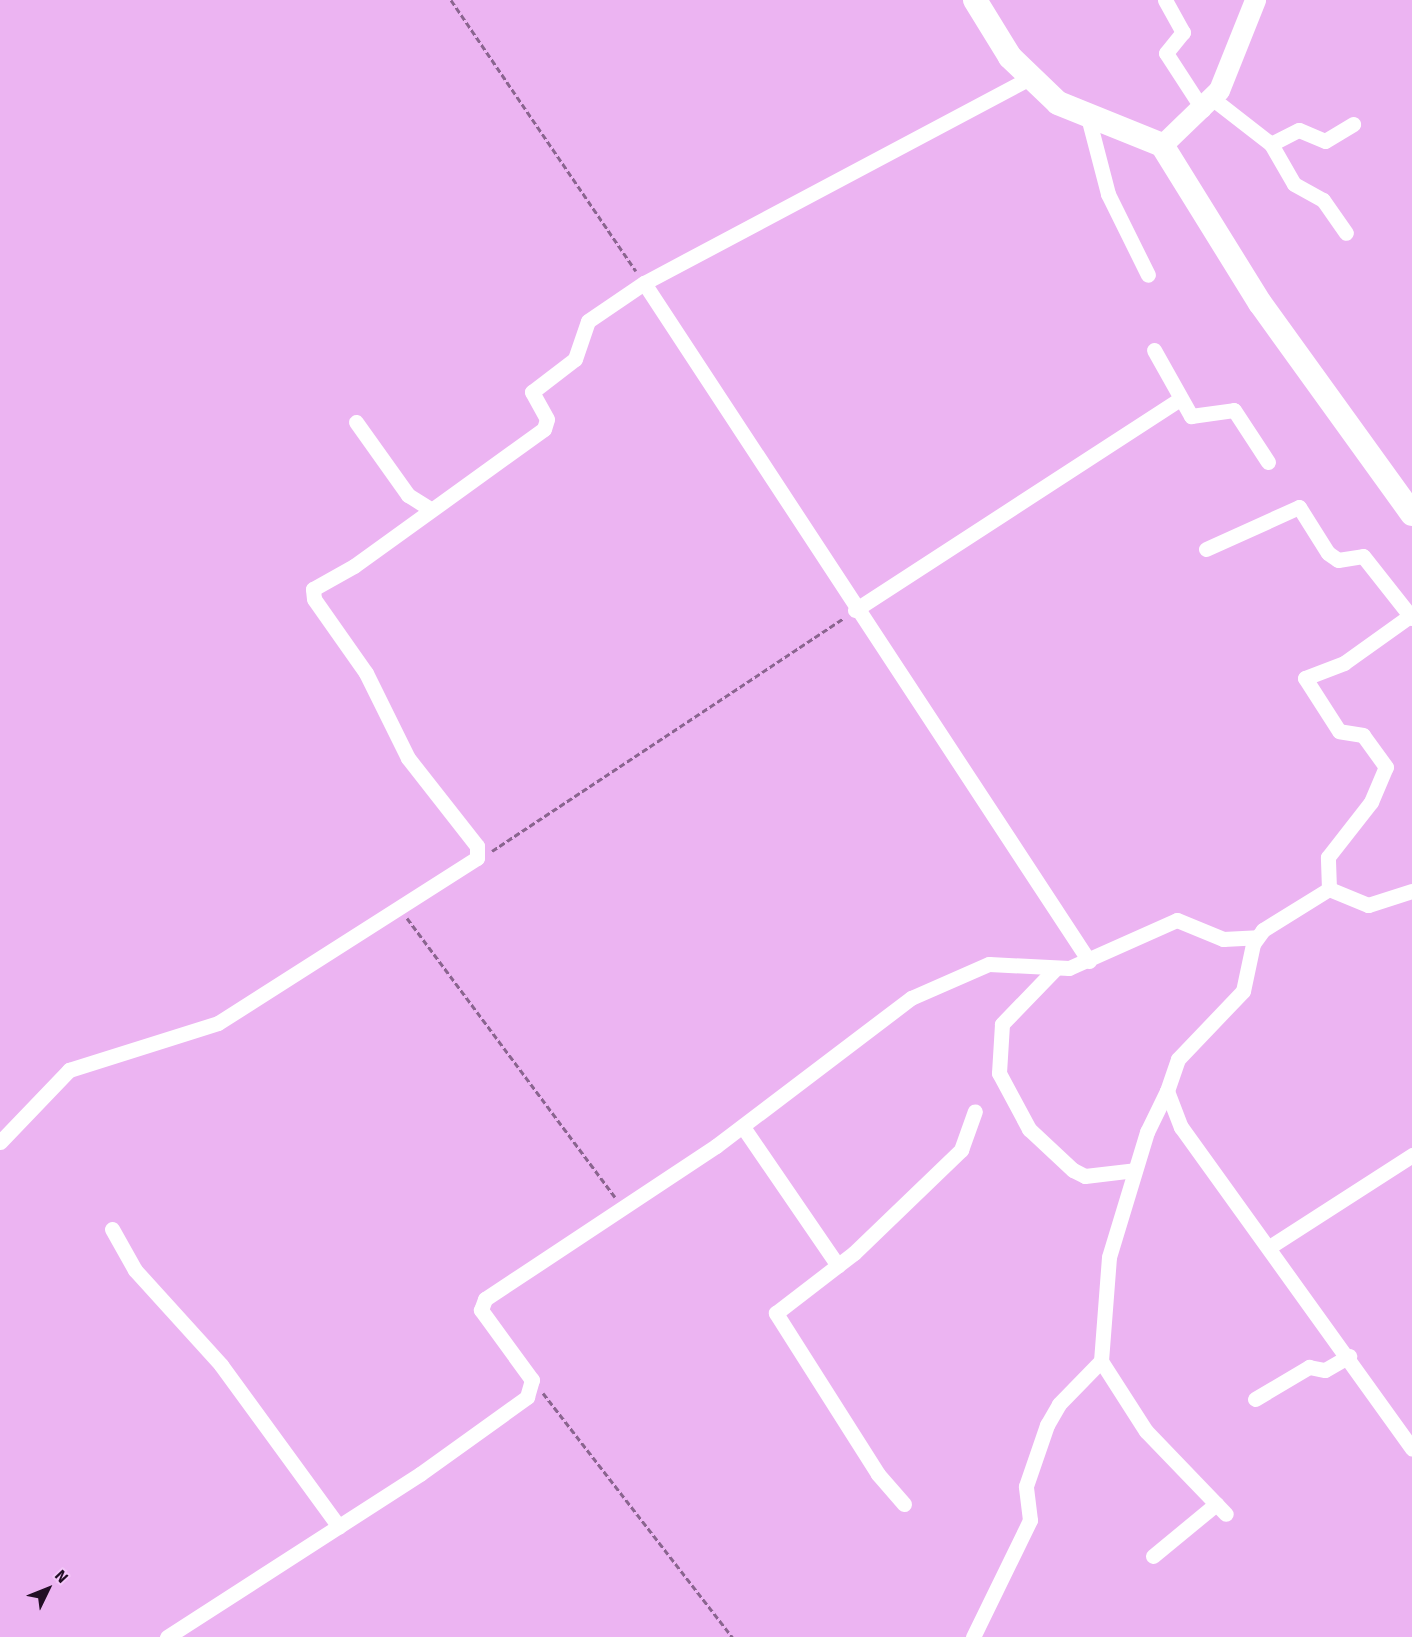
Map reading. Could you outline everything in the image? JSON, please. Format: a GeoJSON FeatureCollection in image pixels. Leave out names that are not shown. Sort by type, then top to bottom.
{"type":"FeatureCollection","features":[{"type":"Feature","properties":{"kind":"main road"},"geometry":{"type":"LineString","coordinates":[[975,0],[1028,80],[1088,117],[1140,132],[1162,145],[1260,303],[1412,514]]}},
{"type":"Feature","properties":{"kind":"street"},"geometry":{"type":"LineString","coordinates":[[1165,0],[1183,32],[1166,53],[1208,105],[1271,144],[1294,184],[1323,200],[1346,233]]}},
{"type":"Feature","properties":{"kind":"street"},"geometry":{"type":"LineString","coordinates":[[1162,145],[1208,105],[1255,0]]}},
{"type":"Feature","properties":{"kind":"street"},"geometry":{"type":"LineString","coordinates":[[0,1142],[69,1070],[202,1031],[401,910],[480,853],[408,758],[360,662],[312,593],[548,425],[532,392],[535,387],[575,359],[583,325],[644,283],[1028,80]]}},
{"type":"Feature","properties":{"kind":"street"},"geometry":{"type":"LineString","coordinates":[[1088,117],[1108,194],[1148,274]]}},
{"type":"Feature","properties":{"kind":"street"},"geometry":{"type":"LineString","coordinates":[[1271,144],[1299,130],[1324,141],[1353,124]]}},
{"type":"Feature","properties":{"kind":"street"},"geometry":{"type":"LineString","coordinates":[[644,283],[855,610],[1089,961]]}},
{"type":"Feature","properties":{"kind":"street"},"geometry":{"type":"LineString","coordinates":[[1154,350],[1180,399],[1194,418],[1224,408],[1234,410],[1268,462]]}},
{"type":"Feature","properties":{"kind":"street"},"geometry":{"type":"LineString","coordinates":[[855,610],[1180,399]]}},
{"type":"Feature","properties":{"kind":"street"},"geometry":{"type":"LineString","coordinates":[[356,422],[408,495],[430,509]]}},
{"type":"Feature","properties":{"kind":"street"},"geometry":{"type":"LineString","coordinates":[[1206,549],[1299,507],[1328,553],[1338,560],[1363,556],[1411,617],[1344,663],[1305,678],[1339,731],[1363,735],[1386,767],[1376,780],[1371,802],[1328,857],[1329,889]]}},
{"type":"Feature","properties":{"kind":"street"},"geometry":{"type":"LineString","coordinates":[[1329,889],[1368,905],[1412,891]]}},
{"type":"Feature","properties":{"kind":"street"},"geometry":{"type":"LineString","coordinates":[[167,1637],[339,1527],[527,1397],[535,1387],[481,1305],[742,1127],[848,1042],[933,984],[989,964],[1056,968],[1089,961],[1177,920],[1222,939],[1257,937],[1329,889]]}},
{"type":"Feature","properties":{"kind":"street"},"geometry":{"type":"LineString","coordinates":[[1153,1556],[1221,1509],[1146,1431],[1101,1361],[1107,1268],[1135,1170],[1178,1059],[1243,991],[1257,937]]}},
{"type":"Feature","properties":{"kind":"street"},"geometry":{"type":"LineString","coordinates":[[1056,968],[1002,1023],[999,1072],[1035,1137],[1073,1170],[1085,1176],[1135,1170]]}},
{"type":"Feature","properties":{"kind":"street"},"geometry":{"type":"LineString","coordinates":[[1167,1090],[1182,1127],[1271,1246],[1412,1449]]}},
{"type":"Feature","properties":{"kind":"street"},"geometry":{"type":"LineString","coordinates":[[904,1504],[878,1474],[776,1318],[780,1308],[838,1266],[961,1150],[975,1112]]}},
{"type":"Feature","properties":{"kind":"street"},"geometry":{"type":"LineString","coordinates":[[742,1127],[838,1266]]}},
{"type":"Feature","properties":{"kind":"street"},"geometry":{"type":"LineString","coordinates":[[1271,1246],[1412,1155]]}},
{"type":"Feature","properties":{"kind":"street"},"geometry":{"type":"LineString","coordinates":[[112,1229],[135,1270],[221,1365],[339,1527]]}},
{"type":"Feature","properties":{"kind":"street"},"geometry":{"type":"LineString","coordinates":[[1255,1399],[1309,1367],[1325,1370],[1349,1356]]}},
{"type":"Feature","properties":{"kind":"street"},"geometry":{"type":"LineString","coordinates":[[973,1637],[1030,1520],[1026,1486],[1047,1425],[1059,1404],[1101,1361]]}},
{"type":"Feature","properties":{"kind":"path"},"geometry":{"type":"LineString","coordinates":[[451,0],[644,283]]}},
{"type":"Feature","properties":{"kind":"path"},"geometry":{"type":"LineString","coordinates":[[480,853],[494,850],[855,610]]}},
{"type":"Feature","properties":{"kind":"path"},"geometry":{"type":"LineString","coordinates":[[401,910],[623,1206]]}},
{"type":"Feature","properties":{"kind":"path"},"geometry":{"type":"LineString","coordinates":[[535,1387],[562,1413],[732,1637]]}}]}
